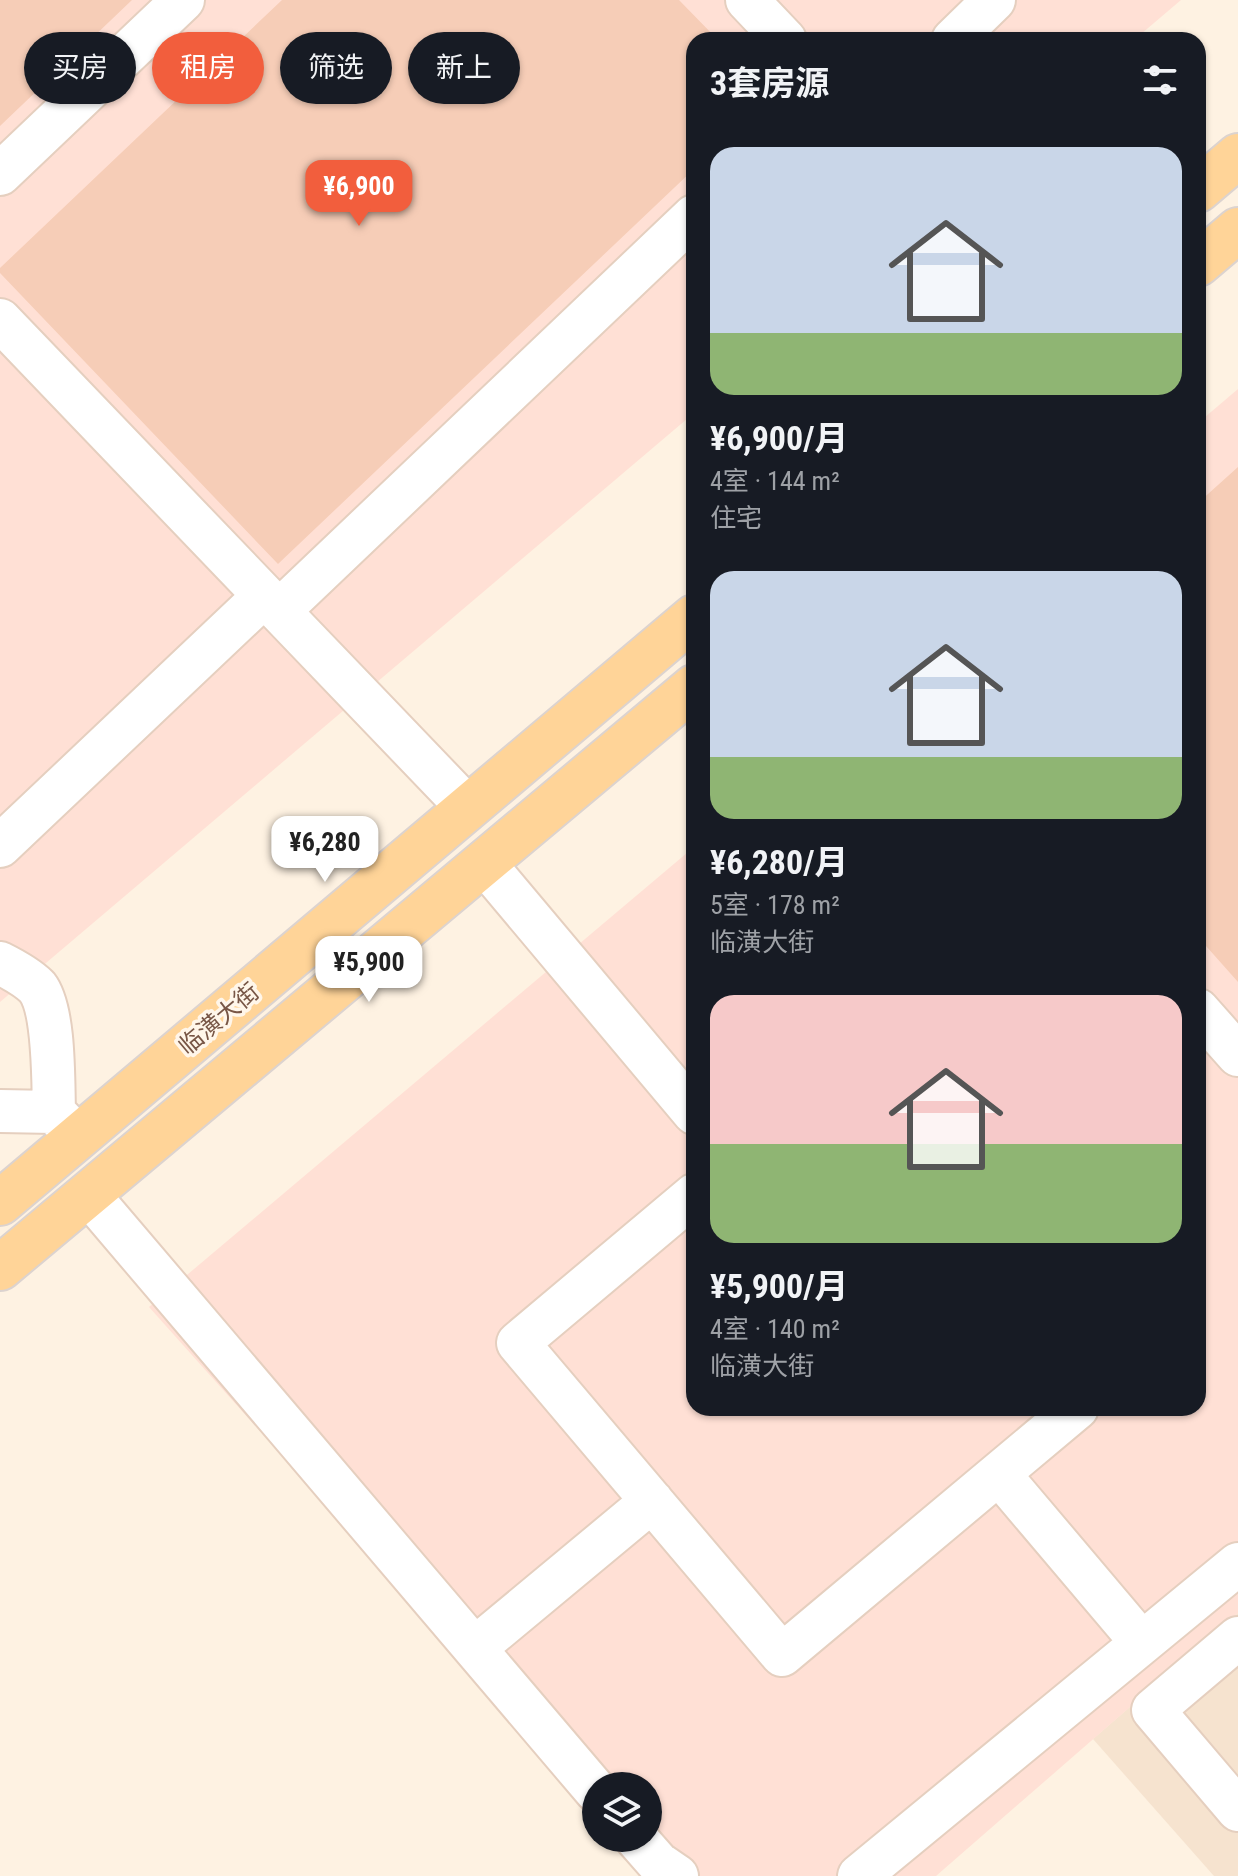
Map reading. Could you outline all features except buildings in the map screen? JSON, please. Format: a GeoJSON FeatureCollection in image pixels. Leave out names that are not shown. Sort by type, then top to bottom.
{"type":"FeatureCollection","features":[{"type":"Feature","properties":{"kind":"main road"},"geometry":{"type":"LineString","coordinates":[[1206,183],[1238,156]]}},
{"type":"Feature","properties":{"kind":"main road"},"geometry":{"type":"LineString","coordinates":[[1206,257],[1238,230]]}},
{"type":"Feature","properties":{"kind":"main road","name":"临潢大街"},"geometry":{"type":"LineString","coordinates":[[0,1203],[66,1124],[468,808],[686,624]]}},
{"type":"Feature","properties":{"kind":"main road","name":"临潢大街"},"geometry":{"type":"LineString","coordinates":[[0,1268],[686,694]]}},
{"type":"Feature","properties":{"kind":"lane"},"geometry":{"type":"LineString","coordinates":[[0,174],[183,0]]}},
{"type":"Feature","properties":{"kind":"lane"},"geometry":{"type":"LineString","coordinates":[[747,0],[777,32]]}},
{"type":"Feature","properties":{"kind":"lane"},"geometry":{"type":"LineString","coordinates":[[961,32],[994,0]]}},
{"type":"Feature","properties":{"kind":"lane"},"geometry":{"type":"LineString","coordinates":[[0,846],[272,603],[686,223]]}},
{"type":"Feature","properties":{"kind":"lane"},"geometry":{"type":"LineString","coordinates":[[0,320],[468,808]]}},
{"type":"Feature","properties":{"kind":"lane"},"geometry":{"type":"LineString","coordinates":[[484,863],[686,1103]]}},
{"type":"Feature","properties":{"kind":"lane"},"geometry":{"type":"LineString","coordinates":[[0,963],[38,988],[44,1004],[66,1124],[0,1111]]}},
{"type":"Feature","properties":{"kind":"lane"},"geometry":{"type":"LineString","coordinates":[[88,1194],[582,1774]]}},
{"type":"Feature","properties":{"kind":"lane"},"geometry":{"type":"LineString","coordinates":[[686,1202],[518,1343],[782,1655],[1068,1416]]}},
{"type":"Feature","properties":{"kind":"lane"},"geometry":{"type":"LineString","coordinates":[[999,1474],[1142,1643]]}},
{"type":"Feature","properties":{"kind":"lane"},"geometry":{"type":"LineString","coordinates":[[475,1648],[652,1501]]}},
{"type":"Feature","properties":{"kind":"lane"},"geometry":{"type":"LineString","coordinates":[[859,1876],[1238,1564]]}},
{"type":"Feature","properties":{"kind":"lane"},"geometry":{"type":"LineString","coordinates":[[1238,1638],[1153,1710],[1238,1810]]}},
{"type":"Feature","properties":{"kind":"lane"},"geometry":{"type":"LineString","coordinates":[[648,1852],[677,1876]]}},
{"type":"Feature","properties":{"kind":"shaded area"},"geometry":{"type":"Polygon","coordinates":[[[0,0],[1181,0],[1143,32],[686,32],[686,420],[0,1002],[0,0]]]}},
{"type":"Feature","properties":{"kind":"shaded area"},"geometry":{"type":"Polygon","coordinates":[[[1238,389],[1238,1613],[936,1876],[657,1876],[651,1852],[662,1852],[662,1772],[582,1772],[582,1791],[149,1307],[686,854],[686,1416],[1206,1416],[1206,416],[1238,389]]]}},
{"type":"Feature","properties":{"kind":"shaded area"},"geometry":{"type":"Polygon","coordinates":[[[1238,1613],[1238,1876],[1214,1876],[1093,1739],[1238,1613]]]}}]}
